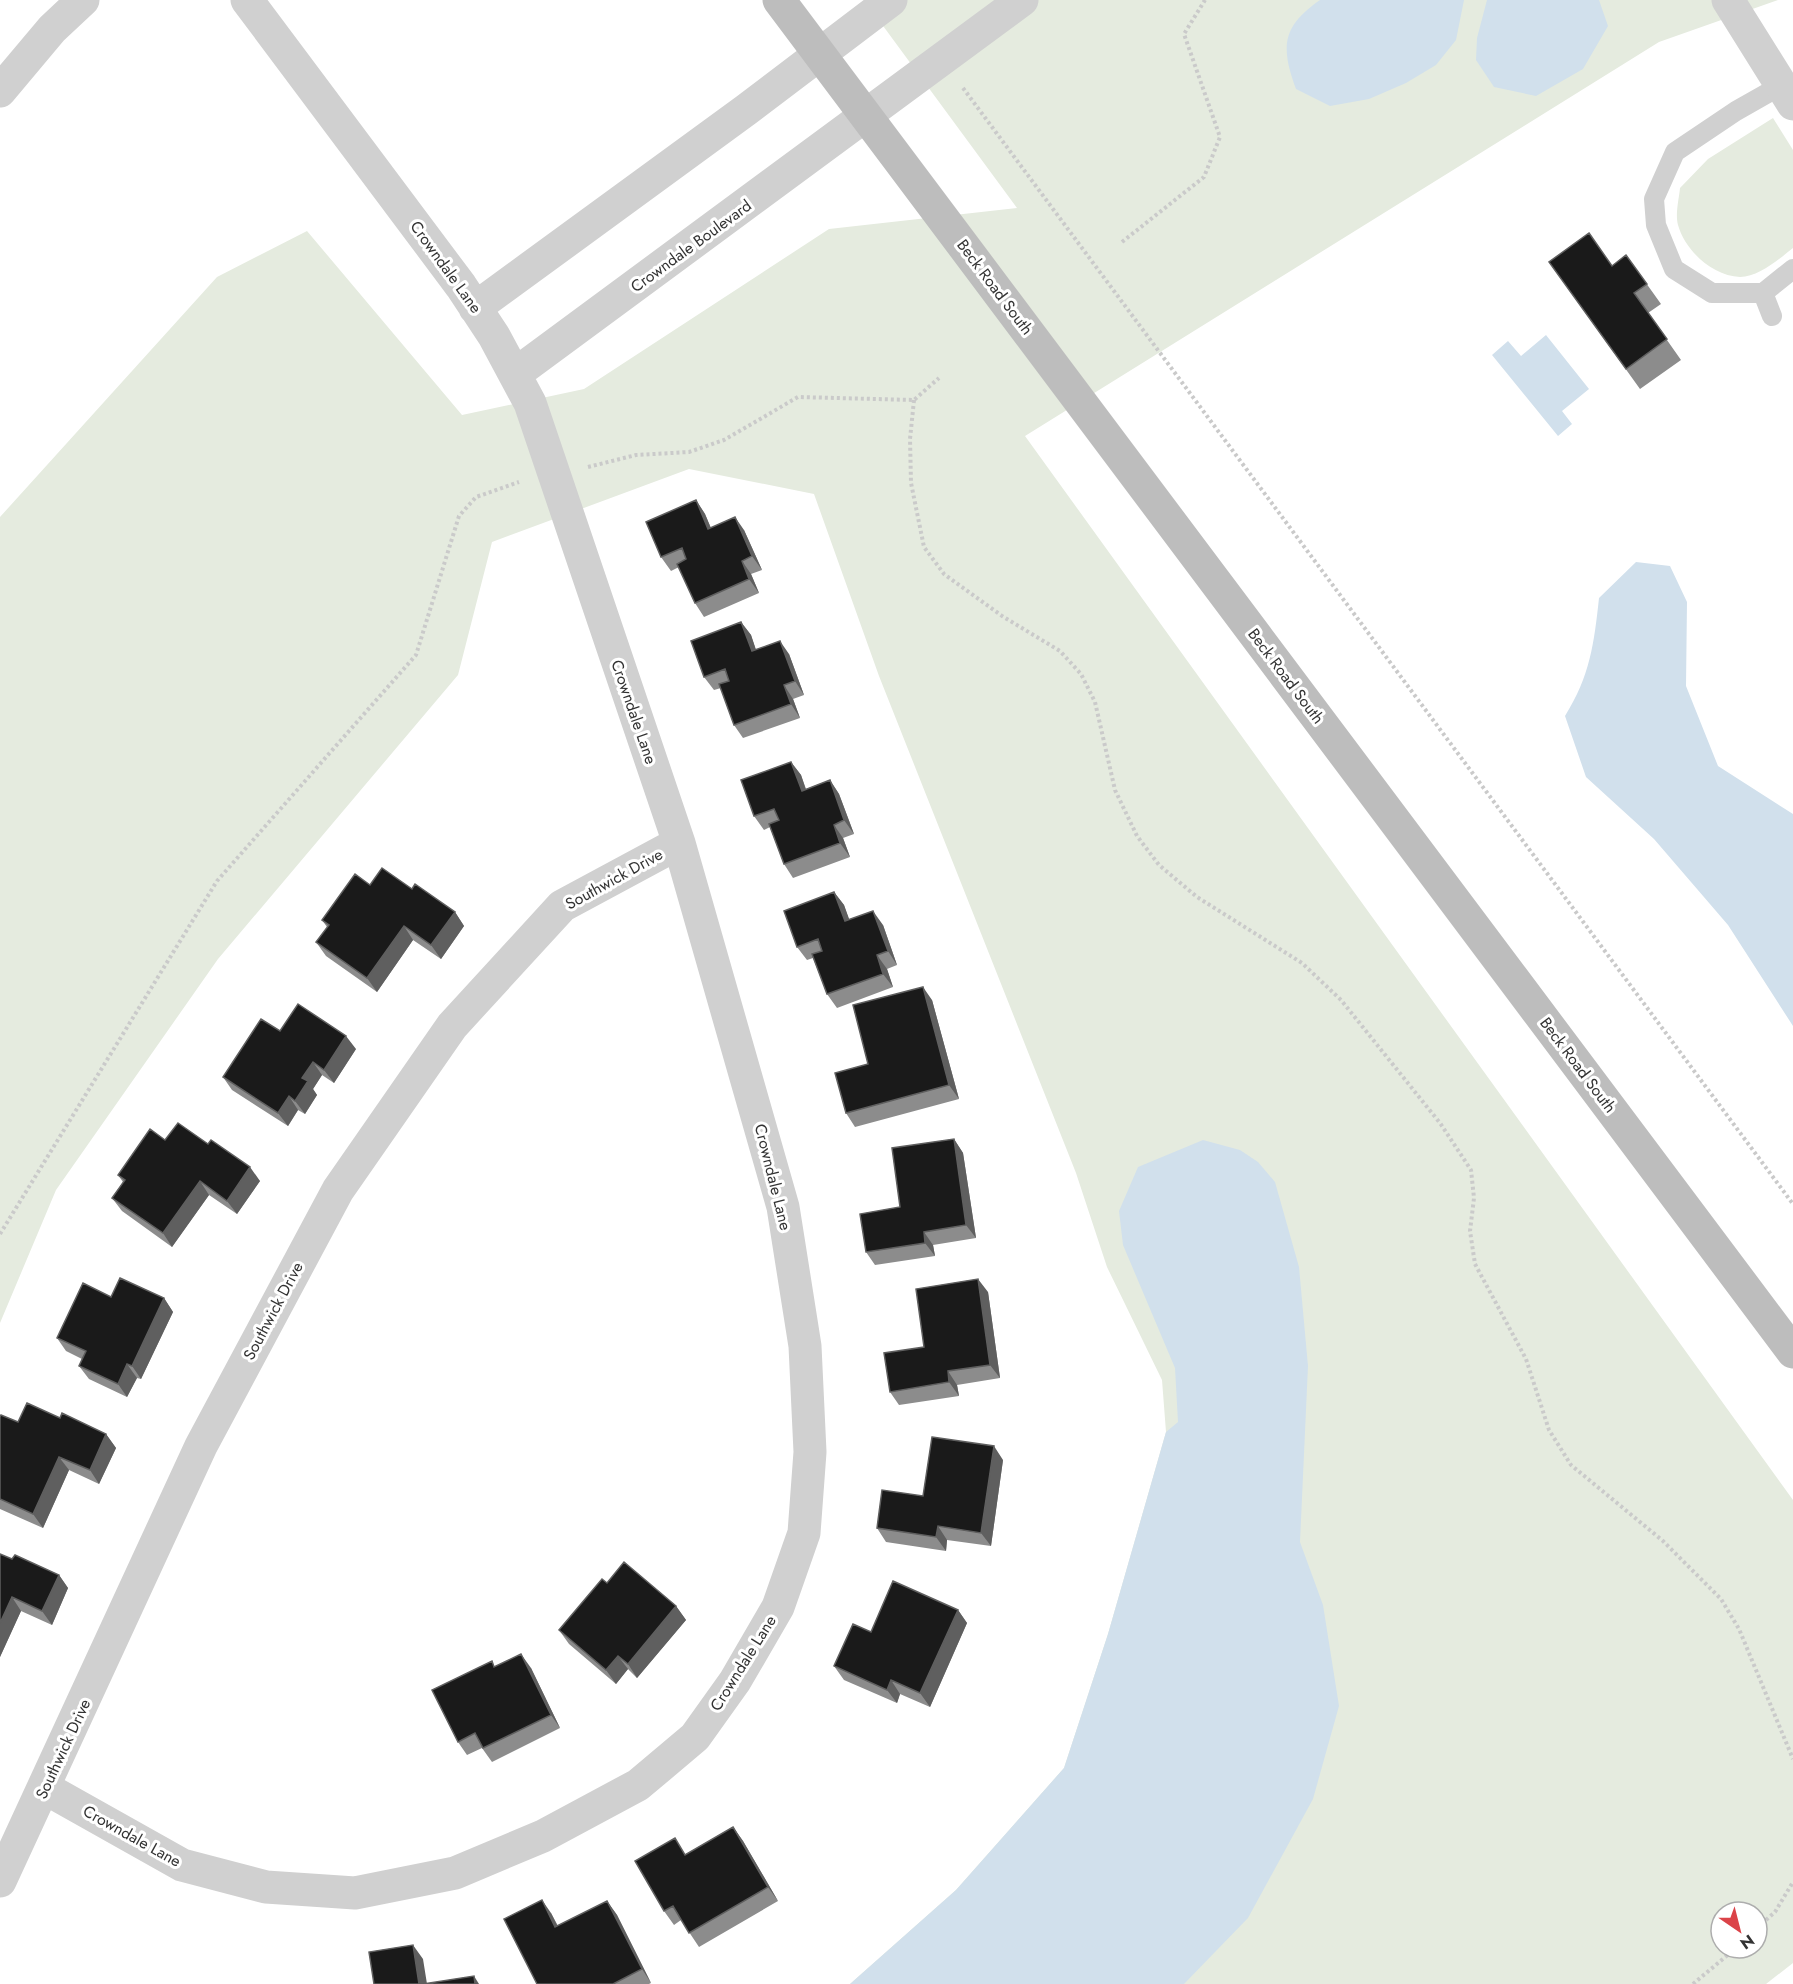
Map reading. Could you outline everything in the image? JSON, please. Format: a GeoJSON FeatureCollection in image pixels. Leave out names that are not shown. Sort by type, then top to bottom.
{"type":"FeatureCollection","features":[{"type":"Feature","properties":{"kind":"main road","name":"Beck Road South"},"geometry":{"type":"LineString","coordinates":[[779,0],[1793,1352]]}},
{"type":"Feature","properties":{"kind":"street"},"geometry":{"type":"LineString","coordinates":[[0,91],[52,29],[83,0]]}},
{"type":"Feature","properties":{"kind":"street","name":"Crowndale Lane"},"geometry":{"type":"LineString","coordinates":[[45,1788],[182,1865],[266,1887],[355,1893],[455,1873],[543,1836],[638,1785],[695,1737],[735,1681],[778,1607],[804,1533],[810,1452],[805,1346],[783,1207],[679,843],[530,403],[476,308],[247,0]]}},
{"type":"Feature","properties":{"kind":"street"},"geometry":{"type":"LineString","coordinates":[[476,308],[746,110],[891,0]]}},
{"type":"Feature","properties":{"kind":"street","name":"Crowndale Boulevard"},"geometry":{"type":"LineString","coordinates":[[515,374],[1022,0]]}},
{"type":"Feature","properties":{"kind":"street"},"geometry":{"type":"LineString","coordinates":[[1728,0],[1787,94]]}},
{"type":"Feature","properties":{"kind":"street","name":"Southwick Drive"},"geometry":{"type":"LineString","coordinates":[[0,1881],[45,1788],[201,1446],[338,1190],[452,1026],[562,906],[679,843]]}},
{"type":"Feature","properties":{"kind":"lane"},"geometry":{"type":"LineString","coordinates":[[1787,94],[1736,111],[1675,153],[1654,199],[1656,225],[1674,269],[1712,293],[1763,293],[1793,269]]}},
{"type":"Feature","properties":{"kind":"lane"},"geometry":{"type":"LineString","coordinates":[[1763,293],[1772,316]]}},
{"type":"Feature","properties":{"kind":"path"},"geometry":{"type":"LineString","coordinates":[[1122,243],[1204,177],[1220,137],[1184,34],[1205,0]]}},
{"type":"Feature","properties":{"kind":"path"},"geometry":{"type":"LineString","coordinates":[[943,60],[1793,1204]]}},
{"type":"Feature","properties":{"kind":"path"},"geometry":{"type":"LineString","coordinates":[[939,378],[914,400],[910,439],[911,483],[924,547],[944,574],[1002,616],[1060,651],[1081,674],[1095,702],[1115,790],[1137,836],[1159,865],[1197,897],[1302,963],[1341,1000],[1440,1123],[1471,1170],[1474,1198],[1470,1231],[1474,1264],[1526,1359],[1549,1430],[1571,1465],[1663,1541],[1721,1599],[1740,1629],[1793,1759]]}},
{"type":"Feature","properties":{"kind":"path"},"geometry":{"type":"LineString","coordinates":[[0,1234],[217,881],[416,655],[459,516],[476,497],[513,483],[555,476],[636,455],[689,452],[724,440],[798,397],[914,400]]}},
{"type":"Feature","properties":{"kind":"path"},"geometry":{"type":"LineString","coordinates":[[1769,1918],[1775,1912],[1793,1882]]}},
{"type":"Feature","properties":{"kind":"path"},"geometry":{"type":"LineString","coordinates":[[1693,1984],[1722,1960]]}},
{"type":"Feature","properties":{"kind":"shaded area"},"geometry":{"type":"Polygon","coordinates":[[[864,0],[1778,0],[1659,42],[1025,436],[1793,1500],[1793,1963],[1766,1984],[850,1984],[956,1890],[1064,1768],[1108,1634],[1166,1432],[1162,1380],[1107,1267],[1076,1173],[879,676],[814,494],[689,469],[492,542],[458,675],[218,959],[56,1190],[0,1323],[0,517],[217,277],[307,231],[462,415],[584,389],[829,229],[1017,208],[864,0]]]}},
{"type":"Feature","properties":{"kind":"shaded area"},"geometry":{"type":"Polygon","coordinates":[[[1773,118],[1793,150],[1793,248],[1768,267],[1754,274],[1740,277],[1730,276],[1710,267],[1687,244],[1677,221],[1680,188],[1708,159],[1773,118]]]}},
{"type":"Feature","properties":{"kind":"water"},"geometry":{"type":"Polygon","coordinates":[[[1320,0],[1464,0],[1456,40],[1436,65],[1406,83],[1369,99],[1330,106],[1296,89],[1288,62],[1288,39],[1291,29],[1307,10],[1320,0]]]}},
{"type":"Feature","properties":{"kind":"water"},"geometry":{"type":"Polygon","coordinates":[[[1487,0],[1599,0],[1608,26],[1583,69],[1536,96],[1494,87],[1476,60],[1477,38],[1487,0]]]}},
{"type":"Feature","properties":{"kind":"water"},"geometry":{"type":"Polygon","coordinates":[[[1546,335],[1589,389],[1562,411],[1572,424],[1558,436],[1492,355],[1508,341],[1521,356],[1546,335]]]}},
{"type":"Feature","properties":{"kind":"water"},"geometry":{"type":"Polygon","coordinates":[[[1636,562],[1670,566],[1687,602],[1686,686],[1718,766],[1793,814],[1793,1026],[1728,925],[1654,839],[1586,777],[1565,716],[1585,673],[1595,630],[1599,598],[1636,562]]]}},
{"type":"Feature","properties":{"kind":"water"},"geometry":{"type":"Polygon","coordinates":[[[1203,1140],[1240,1150],[1258,1162],[1275,1182],[1299,1267],[1308,1366],[1300,1542],[1323,1605],[1339,1706],[1313,1799],[1248,1918],[1184,1984],[850,1984],[956,1890],[1064,1768],[1108,1634],[1166,1432],[1178,1422],[1175,1368],[1123,1245],[1119,1211],[1138,1167],[1203,1140]]]}},
{"type":"Feature","properties":{"kind":"building"},"geometry":{"type":"Polygon","coordinates":[[[1589,233],[1612,266],[1626,255],[1647,284],[1634,293],[1667,339],[1626,369],[1549,262],[1589,233]]]}},
{"type":"Feature","properties":{"kind":"building"},"geometry":{"type":"Polygon","coordinates":[[[696,500],[708,529],[735,517],[752,556],[742,561],[749,579],[695,603],[677,564],[686,559],[682,548],[661,557],[646,522],[696,500]]]}},
{"type":"Feature","properties":{"kind":"building"},"geometry":{"type":"Polygon","coordinates":[[[741,622],[752,651],[780,641],[795,681],[784,685],[791,704],[734,725],[719,684],[729,681],[725,669],[704,677],[691,641],[741,622]]]}},
{"type":"Feature","properties":{"kind":"building"},"geometry":{"type":"Polygon","coordinates":[[[791,762],[802,791],[830,780],[844,820],[834,825],[840,843],[784,864],[769,824],[779,820],[774,809],[754,816],[741,780],[791,762]]]}},
{"type":"Feature","properties":{"kind":"building"},"geometry":{"type":"Polygon","coordinates":[[[382,868],[412,889],[415,884],[455,912],[431,945],[404,926],[367,978],[316,942],[329,925],[322,920],[355,874],[370,885],[382,868]]]}},
{"type":"Feature","properties":{"kind":"building"},"geometry":{"type":"Polygon","coordinates":[[[834,892],[845,921],[873,911],[888,951],[877,955],[883,974],[827,994],[812,954],[822,951],[818,939],[797,947],[784,911],[834,892]]]}},
{"type":"Feature","properties":{"kind":"building"},"geometry":{"type":"Polygon","coordinates":[[[923,987],[949,1085],[846,1113],[835,1073],[868,1064],[853,1005],[923,987]]]}},
{"type":"Feature","properties":{"kind":"building"},"geometry":{"type":"Polygon","coordinates":[[[298,1004],[346,1036],[324,1070],[313,1062],[302,1078],[308,1081],[295,1101],[289,1096],[278,1113],[223,1077],[261,1019],[280,1031],[298,1004]]]}},
{"type":"Feature","properties":{"kind":"building"},"geometry":{"type":"Polygon","coordinates":[[[178,1123],[208,1144],[211,1140],[250,1167],[227,1201],[200,1181],[163,1233],[112,1198],[125,1180],[118,1175],[150,1129],[165,1140],[178,1123]]]}},
{"type":"Feature","properties":{"kind":"building"},"geometry":{"type":"Polygon","coordinates":[[[954,1139],[966,1225],[924,1232],[925,1243],[866,1252],[860,1214],[900,1207],[892,1148],[954,1139]]]}},
{"type":"Feature","properties":{"kind":"building"},"geometry":{"type":"Polygon","coordinates":[[[120,1278],[164,1298],[132,1366],[127,1364],[118,1384],[79,1366],[86,1351],[57,1338],[83,1283],[111,1297],[120,1278]]]}},
{"type":"Feature","properties":{"kind":"building"},"geometry":{"type":"Polygon","coordinates":[[[978,1279],[990,1365],[948,1371],[949,1382],[890,1392],[884,1353],[924,1347],[916,1289],[978,1279]]]}},
{"type":"Feature","properties":{"kind":"building"},"geometry":{"type":"Polygon","coordinates":[[[27,1403],[60,1418],[62,1413],[106,1434],[90,1470],[59,1457],[33,1514],[0,1499],[0,1417],[1,1415],[18,1422],[27,1403]]]}},
{"type":"Feature","properties":{"kind":"building"},"geometry":{"type":"Polygon","coordinates":[[[932,1437],[994,1446],[981,1533],[938,1526],[936,1537],[877,1528],[882,1490],[923,1496],[932,1437]]]}},
{"type":"Feature","properties":{"kind":"building"},"geometry":{"type":"Polygon","coordinates":[[[0,1554],[12,1559],[15,1555],[59,1575],[42,1611],[12,1597],[0,1623],[0,1554]]]}},
{"type":"Feature","properties":{"kind":"building"},"geometry":{"type":"Polygon","coordinates":[[[624,1562],[676,1606],[628,1664],[618,1656],[606,1670],[559,1630],[602,1579],[607,1583],[624,1562]]]}},
{"type":"Feature","properties":{"kind":"building"},"geometry":{"type":"Polygon","coordinates":[[[893,1581],[958,1610],[920,1693],[891,1680],[887,1690],[834,1666],[853,1624],[871,1632],[893,1581]]]}},
{"type":"Feature","properties":{"kind":"building"},"geometry":{"type":"Polygon","coordinates":[[[521,1654],[551,1715],[483,1748],[475,1733],[458,1742],[432,1690],[492,1661],[494,1667],[521,1654]]]}},
{"type":"Feature","properties":{"kind":"building"},"geometry":{"type":"Polygon","coordinates":[[[733,1827],[768,1887],[689,1933],[673,1906],[664,1911],[635,1861],[675,1838],[685,1855],[733,1827]]]}},
{"type":"Feature","properties":{"kind":"building"},"geometry":{"type":"Polygon","coordinates":[[[542,1900],[555,1927],[607,1901],[642,1969],[613,1984],[537,1984],[504,1919],[542,1900]]]}},
{"type":"Feature","properties":{"kind":"building"},"geometry":{"type":"Polygon","coordinates":[[[413,1945],[419,1984],[374,1984],[369,1952],[413,1945]]]}},
{"type":"Feature","properties":{"kind":"building"},"geometry":{"type":"Polygon","coordinates":[[[474,1976],[475,1984],[423,1984],[474,1976]]]}}]}
